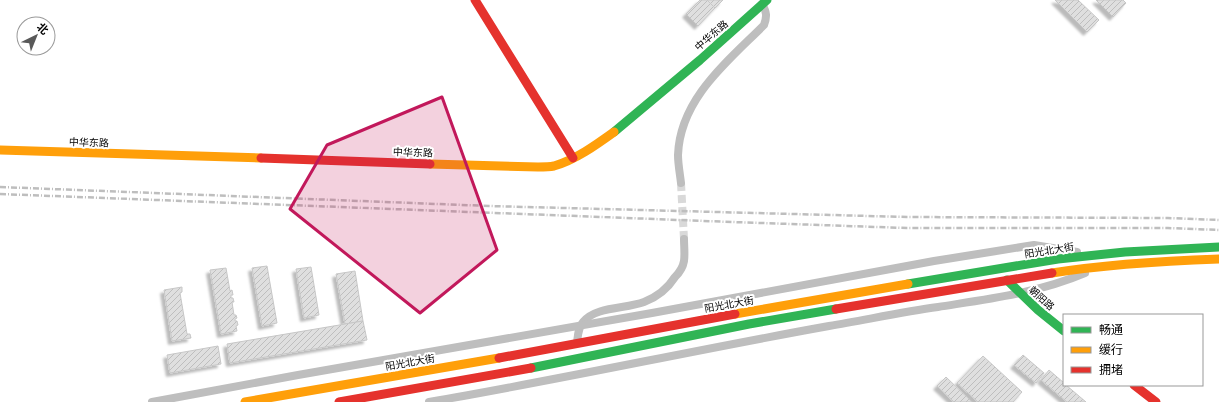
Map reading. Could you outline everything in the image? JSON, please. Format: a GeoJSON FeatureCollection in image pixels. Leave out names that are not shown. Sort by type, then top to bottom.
{"type":"FeatureCollection","features":[{"type":"Feature","properties":{"kind":"main road"},"geometry":{"type":"LineString","coordinates":[[474,0],[515,63],[573,158]]}},
{"type":"Feature","properties":{"kind":"main road","name":"中华东路"},"geometry":{"type":"LineString","coordinates":[[0,150],[538,167],[553,166],[573,158],[613,133],[694,65],[765,2]]}},
{"type":"Feature","properties":{"kind":"main road","name":"阳光北大街"},"geometry":{"type":"LineString","coordinates":[[245,402],[821,299],[1043,262],[1094,255],[1219,247]]}},
{"type":"Feature","properties":{"kind":"main road"},"geometry":{"type":"LineString","coordinates":[[339,402],[513,372],[756,323],[1060,271],[1099,266],[1219,259]]}},
{"type":"Feature","properties":{"kind":"main road","name":"朝阳路"},"geometry":{"type":"LineString","coordinates":[[1007,280],[1038,310],[1063,329]]}},
{"type":"Feature","properties":{"kind":"main road"},"geometry":{"type":"LineString","coordinates":[[1135,386],[1156,402]]}},
{"type":"Feature","properties":{"kind":"street"},"geometry":{"type":"LineString","coordinates":[[681,183],[678,156],[683,128],[691,108],[702,89],[712,77],[764,25],[767,16],[765,2]]}},
{"type":"Feature","properties":{"kind":"street"},"geometry":{"type":"LineString","coordinates":[[577,343],[579,330],[584,322],[598,312],[644,302],[664,291],[679,272],[684,261],[684,239]]}},
{"type":"Feature","properties":{"kind":"street"},"geometry":{"type":"LineString","coordinates":[[152,402],[934,261],[1034,246],[1094,255]]}},
{"type":"Feature","properties":{"kind":"street"},"geometry":{"type":"LineString","coordinates":[[429,402],[554,380],[787,333],[1021,293],[1065,282],[1099,266]]}},
{"type":"Feature","properties":{"kind":"highlighted area"},"geometry":{"type":"Polygon","coordinates":[[[442,97],[497,250],[420,313],[290,209],[327,145],[442,97]]]}},
{"type":"Feature","properties":{"kind":"building"},"geometry":{"type":"Polygon","coordinates":[[[700,0],[707,0],[715,8],[698,26],[686,14],[700,0]]]}},
{"type":"Feature","properties":{"kind":"building"},"geometry":{"type":"Polygon","coordinates":[[[707,0],[723,0],[715,8],[707,0]]]}},
{"type":"Feature","properties":{"kind":"building"},"geometry":{"type":"Polygon","coordinates":[[[1055,0],[1078,0],[1099,20],[1087,32],[1055,0]]]}},
{"type":"Feature","properties":{"kind":"building"},"geometry":{"type":"Polygon","coordinates":[[[1096,0],[1123,0],[1126,3],[1113,17],[1096,0]]]}},
{"type":"Feature","properties":{"kind":"building"},"geometry":{"type":"Polygon","coordinates":[[[267,266],[277,323],[262,326],[252,268],[267,266]]]}},
{"type":"Feature","properties":{"kind":"building"},"geometry":{"type":"Polygon","coordinates":[[[311,267],[319,315],[304,318],[296,269],[311,267]]]}},
{"type":"Feature","properties":{"kind":"building"},"geometry":{"type":"Polygon","coordinates":[[[226,268],[230,291],[232,290],[233,295],[231,295],[231,298],[233,298],[234,302],[232,302],[234,315],[236,315],[237,318],[235,321],[237,321],[238,325],[236,326],[237,331],[221,334],[210,270],[226,268]]]}},
{"type":"Feature","properties":{"kind":"building"},"geometry":{"type":"Polygon","coordinates":[[[355,271],[363,321],[345,324],[336,274],[355,271]]]}},
{"type":"Feature","properties":{"kind":"building"},"geometry":{"type":"Polygon","coordinates":[[[182,287],[182,292],[180,293],[187,334],[190,334],[191,338],[172,341],[164,290],[182,287]]]}},
{"type":"Feature","properties":{"kind":"building"},"geometry":{"type":"Polygon","coordinates":[[[363,321],[367,340],[230,363],[227,344],[363,321]]]}},
{"type":"Feature","properties":{"kind":"building"},"geometry":{"type":"Polygon","coordinates":[[[218,346],[221,364],[170,373],[167,355],[218,346]]]}},
{"type":"Feature","properties":{"kind":"building"},"geometry":{"type":"Polygon","coordinates":[[[1023,355],[1044,373],[1036,383],[1014,365],[1023,355]]]}},
{"type":"Feature","properties":{"kind":"building"},"geometry":{"type":"Polygon","coordinates":[[[983,356],[1022,392],[1013,402],[978,402],[957,383],[983,356]]]}},
{"type":"Feature","properties":{"kind":"building"},"geometry":{"type":"Polygon","coordinates":[[[1049,370],[1063,382],[1063,386],[1067,386],[1086,402],[1067,402],[1041,380],[1049,370]]]}},
{"type":"Feature","properties":{"kind":"building"},"geometry":{"type":"Polygon","coordinates":[[[946,377],[972,402],[954,402],[937,386],[946,377]]]}},
{"type":"Feature","properties":{"kind":"tunnel"},"geometry":{"type":"LineString","coordinates":[[681,183],[684,239]]}},
{"type":"Feature","properties":{"kind":"railway"},"geometry":{"type":"LineString","coordinates":[[0,187],[489,206],[907,217],[1168,218],[1219,220]]}},
{"type":"Feature","properties":{"kind":"railway"},"geometry":{"type":"LineString","coordinates":[[0,194],[907,228],[1168,228],[1219,230]]}},
{"type":"Feature","properties":{"kind":"traffic: fast"},"geometry":{"type":"LineString","coordinates":[[614,132],[700,60],[767,0]]}},
{"type":"Feature","properties":{"kind":"traffic: fast"},"geometry":{"type":"LineString","coordinates":[[908,284],[1058,259],[1125,252],[1219,247]]}},
{"type":"Feature","properties":{"kind":"traffic: fast"},"geometry":{"type":"LineString","coordinates":[[1007,280],[1038,310],[1063,330]]}},
{"type":"Feature","properties":{"kind":"traffic: fast"},"geometry":{"type":"LineString","coordinates":[[531,368],[749,324],[836,309]]}},
{"type":"Feature","properties":{"kind":"traffic: slow"},"geometry":{"type":"LineString","coordinates":[[430,164],[538,167],[554,166],[593,147],[614,132]]}},
{"type":"Feature","properties":{"kind":"traffic: slow"},"geometry":{"type":"LineString","coordinates":[[0,150],[261,158]]}},
{"type":"Feature","properties":{"kind":"traffic: slow"},"geometry":{"type":"LineString","coordinates":[[1052,273],[1136,263],[1219,259]]}},
{"type":"Feature","properties":{"kind":"traffic: slow"},"geometry":{"type":"LineString","coordinates":[[735,314],[908,284]]}},
{"type":"Feature","properties":{"kind":"traffic: slow"},"geometry":{"type":"LineString","coordinates":[[245,402],[499,358]]}},
{"type":"Feature","properties":{"kind":"traffic: jam"},"geometry":{"type":"LineString","coordinates":[[475,0],[573,158]]}},
{"type":"Feature","properties":{"kind":"traffic: jam"},"geometry":{"type":"LineString","coordinates":[[261,158],[430,164]]}},
{"type":"Feature","properties":{"kind":"traffic: jam"},"geometry":{"type":"LineString","coordinates":[[836,309],[1052,273]]}},
{"type":"Feature","properties":{"kind":"traffic: jam"},"geometry":{"type":"LineString","coordinates":[[499,358],[735,314]]}},
{"type":"Feature","properties":{"kind":"traffic: jam"},"geometry":{"type":"LineString","coordinates":[[339,402],[531,368]]}},
{"type":"Feature","properties":{"kind":"traffic: jam"},"geometry":{"type":"LineString","coordinates":[[1135,386],[1156,402]]}}]}
